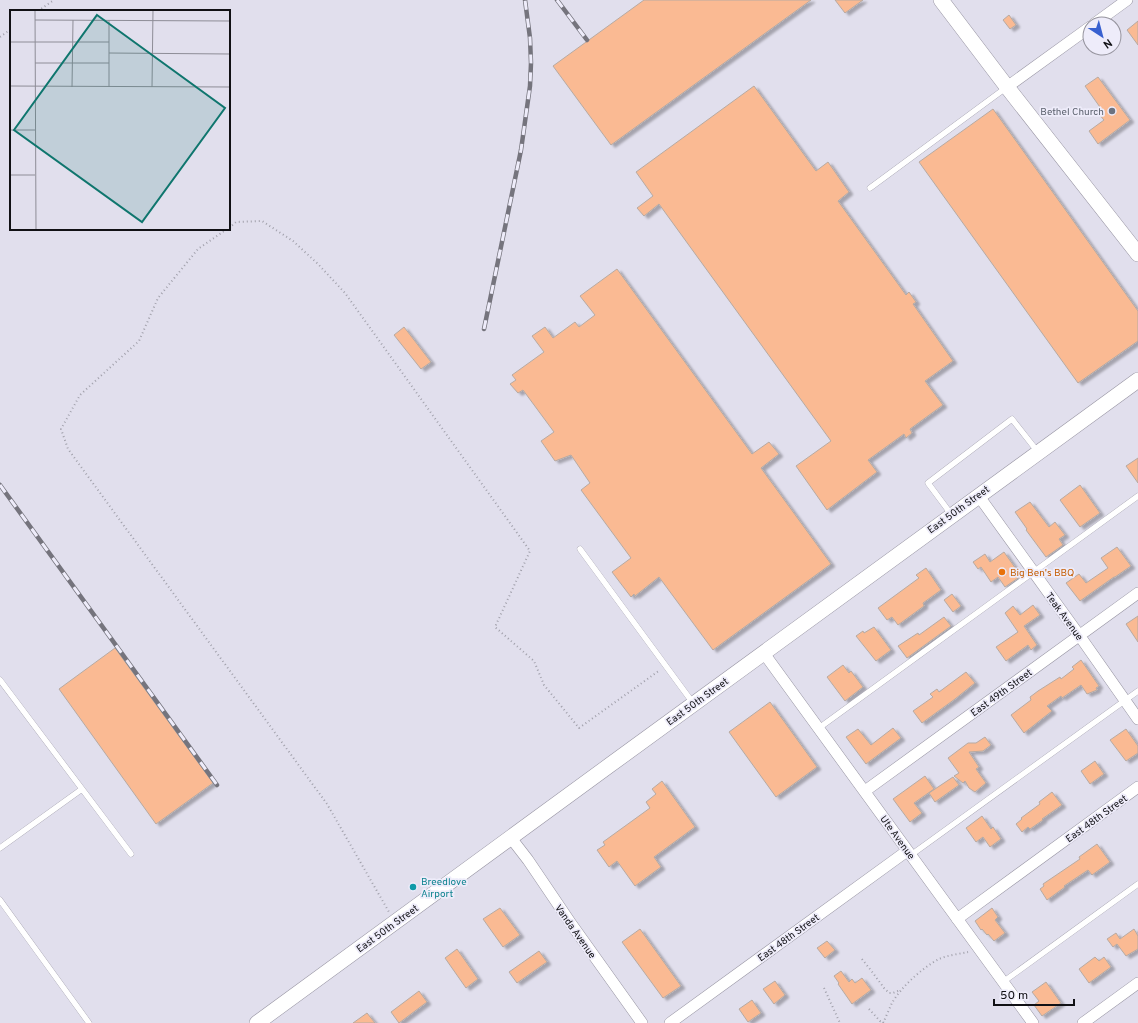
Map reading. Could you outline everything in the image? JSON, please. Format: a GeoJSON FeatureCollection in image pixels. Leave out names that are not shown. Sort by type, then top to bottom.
{"type":"FeatureCollection","features":[{"type":"Feature","properties":{"kind":"main road"},"geometry":{"type":"LineString","coordinates":[[941,0],[1138,254]]}},
{"type":"Feature","properties":{"kind":"main road","name":"East 50th Street"},"geometry":{"type":"LineString","coordinates":[[257,1023],[693,703],[1138,380]]}},
{"type":"Feature","properties":{"kind":"street"},"geometry":{"type":"LineString","coordinates":[[1105,16],[1128,0]]}},
{"type":"Feature","properties":{"kind":"street"},"geometry":{"type":"LineString","coordinates":[[1007,87],[1082,33]]}},
{"type":"Feature","properties":{"kind":"street","name":"Teak Avenue"},"geometry":{"type":"LineString","coordinates":[[978,495],[1138,719]]}},
{"type":"Feature","properties":{"kind":"street","name":"East 49th Street"},"geometry":{"type":"LineString","coordinates":[[865,791],[1138,593]]}},
{"type":"Feature","properties":{"kind":"street","name":"Ute Avenue"},"geometry":{"type":"LineString","coordinates":[[763,652],[1033,1023]]}},
{"type":"Feature","properties":{"kind":"street","name":"East 48th Street"},"geometry":{"type":"LineString","coordinates":[[957,919],[1138,787]]}},
{"type":"Feature","properties":{"kind":"street","name":"Vanda Avenue"},"geometry":{"type":"LineString","coordinates":[[511,838],[642,1023]]}},
{"type":"Feature","properties":{"kind":"street","name":"East 48th Street"},"geometry":{"type":"LineString","coordinates":[[670,1023],[909,853]]}},
{"type":"Feature","properties":{"kind":"street"},"geometry":{"type":"LineString","coordinates":[[1083,1023],[1138,983]]}},
{"type":"Feature","properties":{"kind":"lane"},"geometry":{"type":"LineString","coordinates":[[870,188],[1007,87]]}},
{"type":"Feature","properties":{"kind":"lane"},"geometry":{"type":"LineString","coordinates":[[952,514],[928,483],[1012,419],[1038,452]]}},
{"type":"Feature","properties":{"kind":"lane"},"geometry":{"type":"LineString","coordinates":[[819,728],[1138,496]]}},
{"type":"Feature","properties":{"kind":"lane"},"geometry":{"type":"LineString","coordinates":[[580,549],[693,703]]}},
{"type":"Feature","properties":{"kind":"lane"},"geometry":{"type":"LineString","coordinates":[[0,680],[131,854]]}},
{"type":"Feature","properties":{"kind":"lane"},"geometry":{"type":"LineString","coordinates":[[909,853],[1138,691]]}},
{"type":"Feature","properties":{"kind":"lane"},"geometry":{"type":"LineString","coordinates":[[0,848],[82,789]]}},
{"type":"Feature","properties":{"kind":"lane"},"geometry":{"type":"LineString","coordinates":[[1003,982],[1138,884]]}},
{"type":"Feature","properties":{"kind":"lane"},"geometry":{"type":"LineString","coordinates":[[0,900],[89,1023]]}},
{"type":"Feature","properties":{"kind":"path"},"geometry":{"type":"LineString","coordinates":[[39,10],[54,0]]}},
{"type":"Feature","properties":{"kind":"path"},"geometry":{"type":"LineString","coordinates":[[0,37],[10,30]]}},
{"type":"Feature","properties":{"kind":"path"},"geometry":{"type":"LineString","coordinates":[[230,226],[236,222],[262,221],[293,241],[318,264],[345,293],[530,551],[495,627],[534,661],[544,685],[579,728],[666,666]]}},
{"type":"Feature","properties":{"kind":"path"},"geometry":{"type":"LineString","coordinates":[[225,230],[198,250],[158,298],[139,341],[80,395],[61,429],[68,449],[327,804],[395,923]]}},
{"type":"Feature","properties":{"kind":"path"},"geometry":{"type":"LineString","coordinates":[[869,1009],[880,1021],[884,1022],[892,1003],[901,989],[916,974],[939,959],[980,950]]}},
{"type":"Feature","properties":{"kind":"path"},"geometry":{"type":"LineString","coordinates":[[862,959],[889,993],[893,993],[901,989]]}},
{"type":"Feature","properties":{"kind":"path"},"geometry":{"type":"LineString","coordinates":[[824,988],[840,1023]]}},
{"type":"Feature","properties":{"kind":"building"},"geometry":{"type":"Polygon","coordinates":[[[644,0],[811,0],[611,145],[553,66],[644,0]]]}},
{"type":"Feature","properties":{"kind":"building"},"geometry":{"type":"Polygon","coordinates":[[[835,0],[863,0],[845,13],[835,0]]]}},
{"type":"Feature","properties":{"kind":"building"},"geometry":{"type":"Polygon","coordinates":[[[1009,15],[1016,25],[1010,29],[1003,20],[1009,15]]]}},
{"type":"Feature","properties":{"kind":"building"},"geometry":{"type":"Polygon","coordinates":[[[1138,21],[1138,45],[1127,30],[1138,21]]]}},
{"type":"Feature","properties":{"kind":"building","name":"Bethel Church"},"geometry":{"type":"Polygon","coordinates":[[[1098,77],[1130,120],[1098,144],[1089,131],[1104,120],[1098,113],[1102,110],[1085,86],[1098,77]]]}},
{"type":"Feature","properties":{"kind":"building"},"geometry":{"type":"Polygon","coordinates":[[[754,86],[816,171],[828,162],[849,192],[838,201],[906,295],[909,292],[916,302],[913,304],[953,361],[925,381],[943,405],[910,429],[912,433],[906,438],[904,434],[868,460],[877,472],[827,510],[796,466],[831,441],[659,204],[644,216],[637,208],[653,196],[636,172],[754,86]]]}},
{"type":"Feature","properties":{"kind":"building"},"geometry":{"type":"Polygon","coordinates":[[[993,109],[1138,311],[1138,341],[1078,383],[919,162],[993,109]]]}},
{"type":"Feature","properties":{"kind":"building"},"geometry":{"type":"Polygon","coordinates":[[[617,269],[752,454],[769,442],[779,454],[761,468],[831,564],[713,650],[659,577],[635,596],[634,594],[631,597],[612,572],[631,558],[581,490],[590,483],[571,455],[555,461],[541,441],[554,432],[523,390],[518,393],[510,384],[516,380],[512,375],[544,352],[532,336],[545,327],[553,338],[575,322],[579,327],[595,315],[580,296],[617,269]]]}},
{"type":"Feature","properties":{"kind":"building"},"geometry":{"type":"Polygon","coordinates":[[[404,327],[431,362],[421,369],[394,335],[404,327]]]}},
{"type":"Feature","properties":{"kind":"building"},"geometry":{"type":"Polygon","coordinates":[[[1138,458],[1138,483],[1126,466],[1138,458]]]}},
{"type":"Feature","properties":{"kind":"building"},"geometry":{"type":"Polygon","coordinates":[[[1080,485],[1100,513],[1080,527],[1060,500],[1080,485]]]}},
{"type":"Feature","properties":{"kind":"building"},"geometry":{"type":"Polygon","coordinates":[[[1030,502],[1049,527],[1055,522],[1065,535],[1059,539],[1063,545],[1046,557],[1015,512],[1030,502]]]}},
{"type":"Feature","properties":{"kind":"building"},"geometry":{"type":"Polygon","coordinates":[[[1117,547],[1131,566],[1080,601],[1066,583],[1079,574],[1086,583],[1108,568],[1101,558],[1117,547]]]}},
{"type":"Feature","properties":{"kind":"building","name":"Big Ben's BBQ"},"geometry":{"type":"Polygon","coordinates":[[[1004,552],[1021,576],[1005,587],[998,577],[991,582],[981,567],[978,569],[973,562],[985,554],[990,562],[1004,552]]]}},
{"type":"Feature","properties":{"kind":"building"},"geometry":{"type":"Polygon","coordinates":[[[926,568],[941,590],[923,603],[924,606],[898,625],[892,617],[887,620],[878,608],[919,578],[916,575],[926,568]]]}},
{"type":"Feature","properties":{"kind":"building"},"geometry":{"type":"Polygon","coordinates":[[[952,594],[961,606],[953,612],[944,600],[952,594]]]}},
{"type":"Feature","properties":{"kind":"building"},"geometry":{"type":"Polygon","coordinates":[[[1033,605],[1040,615],[1024,626],[1037,645],[1031,650],[1028,645],[1006,661],[996,647],[1018,632],[1005,613],[1013,606],[1020,615],[1033,605]]]}},
{"type":"Feature","properties":{"kind":"building"},"geometry":{"type":"Polygon","coordinates":[[[1138,616],[1138,642],[1126,624],[1138,616]]]}},
{"type":"Feature","properties":{"kind":"building"},"geometry":{"type":"Polygon","coordinates":[[[944,617],[951,626],[907,658],[898,646],[918,633],[919,635],[944,617]]]}},
{"type":"Feature","properties":{"kind":"building"},"geometry":{"type":"Polygon","coordinates":[[[874,627],[891,650],[876,661],[856,636],[863,631],[864,633],[874,627]]]}},
{"type":"Feature","properties":{"kind":"building"},"geometry":{"type":"Polygon","coordinates":[[[115,648],[213,783],[156,824],[59,689],[115,648]]]}},
{"type":"Feature","properties":{"kind":"building"},"geometry":{"type":"Polygon","coordinates":[[[1081,660],[1099,686],[1096,688],[1097,690],[1087,694],[1081,685],[1062,698],[1061,696],[1047,706],[1052,711],[1024,733],[1011,715],[1031,700],[1030,697],[1038,691],[1060,677],[1061,679],[1074,669],[1072,667],[1081,660]]]}},
{"type":"Feature","properties":{"kind":"building"},"geometry":{"type":"Polygon","coordinates":[[[843,665],[849,673],[851,671],[863,687],[845,701],[827,677],[843,665]]]}},
{"type":"Feature","properties":{"kind":"building"},"geometry":{"type":"Polygon","coordinates":[[[966,672],[975,683],[922,723],[913,711],[933,697],[930,694],[937,689],[939,692],[966,672]]]}},
{"type":"Feature","properties":{"kind":"building"},"geometry":{"type":"Polygon","coordinates":[[[770,702],[817,767],[776,797],[729,732],[770,702]]]}},
{"type":"Feature","properties":{"kind":"building"},"geometry":{"type":"Polygon","coordinates":[[[893,728],[901,738],[866,764],[846,737],[858,729],[871,745],[893,728]]]}},
{"type":"Feature","properties":{"kind":"building"},"geometry":{"type":"Polygon","coordinates":[[[1126,729],[1138,746],[1138,753],[1126,761],[1110,740],[1126,729]]]}},
{"type":"Feature","properties":{"kind":"building"},"geometry":{"type":"Polygon","coordinates":[[[985,737],[991,745],[983,751],[969,752],[979,767],[976,769],[986,783],[975,792],[969,788],[965,781],[963,783],[954,776],[959,773],[948,758],[968,743],[976,743],[985,737]]]}},
{"type":"Feature","properties":{"kind":"building"},"geometry":{"type":"Polygon","coordinates":[[[1095,761],[1104,774],[1090,784],[1081,771],[1095,761]]]}},
{"type":"Feature","properties":{"kind":"building"},"geometry":{"type":"Polygon","coordinates":[[[925,776],[934,789],[914,803],[922,813],[910,822],[893,799],[925,776]]]}},
{"type":"Feature","properties":{"kind":"building"},"geometry":{"type":"Polygon","coordinates":[[[953,777],[959,785],[935,802],[929,793],[953,777]]]}},
{"type":"Feature","properties":{"kind":"building"},"geometry":{"type":"Polygon","coordinates":[[[662,781],[695,827],[654,857],[661,867],[635,886],[617,861],[609,867],[597,850],[605,845],[603,842],[650,808],[646,802],[656,794],[652,789],[662,781]]]}},
{"type":"Feature","properties":{"kind":"building"},"geometry":{"type":"Polygon","coordinates":[[[1052,792],[1062,805],[1030,829],[1028,827],[1022,832],[1016,824],[1052,792]]]}},
{"type":"Feature","properties":{"kind":"building"},"geometry":{"type":"Polygon","coordinates":[[[982,816],[991,829],[993,827],[1001,839],[990,847],[983,837],[976,842],[966,828],[982,816]]]}},
{"type":"Feature","properties":{"kind":"building"},"geometry":{"type":"Polygon","coordinates":[[[1097,844],[1110,862],[1092,875],[1088,870],[1064,886],[1065,887],[1047,900],[1040,889],[1044,886],[1043,884],[1080,859],[1079,857],[1097,844]]]}},
{"type":"Feature","properties":{"kind":"building"},"geometry":{"type":"Polygon","coordinates":[[[500,908],[520,935],[503,947],[483,919],[500,908]]]}},
{"type":"Feature","properties":{"kind":"building"},"geometry":{"type":"Polygon","coordinates":[[[992,908],[998,917],[995,920],[1005,933],[994,941],[988,934],[987,935],[982,929],[981,930],[975,921],[992,908]]]}},
{"type":"Feature","properties":{"kind":"building"},"geometry":{"type":"Polygon","coordinates":[[[640,929],[681,986],[663,998],[622,942],[640,929]]]}},
{"type":"Feature","properties":{"kind":"building"},"geometry":{"type":"Polygon","coordinates":[[[1134,929],[1138,936],[1138,949],[1126,956],[1117,944],[1113,947],[1107,939],[1116,933],[1120,939],[1134,929]]]}},
{"type":"Feature","properties":{"kind":"building"},"geometry":{"type":"Polygon","coordinates":[[[827,941],[835,950],[825,958],[817,948],[827,941]]]}},
{"type":"Feature","properties":{"kind":"building"},"geometry":{"type":"Polygon","coordinates":[[[457,949],[478,979],[466,988],[445,958],[457,949]]]}},
{"type":"Feature","properties":{"kind":"building"},"geometry":{"type":"Polygon","coordinates":[[[539,951],[547,962],[517,983],[509,972],[539,951]]]}},
{"type":"Feature","properties":{"kind":"building"},"geometry":{"type":"Polygon","coordinates":[[[1095,957],[1099,961],[1104,957],[1111,967],[1089,983],[1079,969],[1095,957]]]}},
{"type":"Feature","properties":{"kind":"building"},"geometry":{"type":"Polygon","coordinates":[[[841,971],[849,982],[852,979],[855,983],[862,978],[871,990],[852,1004],[834,976],[841,971]]]}},
{"type":"Feature","properties":{"kind":"building"},"geometry":{"type":"Polygon","coordinates":[[[775,981],[785,995],[774,1004],[763,989],[775,981]]]}},
{"type":"Feature","properties":{"kind":"building"},"geometry":{"type":"Polygon","coordinates":[[[1046,982],[1061,1003],[1042,1016],[1034,1005],[1039,1001],[1032,992],[1046,982]]]}},
{"type":"Feature","properties":{"kind":"building"},"geometry":{"type":"Polygon","coordinates":[[[419,991],[427,1002],[399,1023],[391,1012],[419,991]]]}},
{"type":"Feature","properties":{"kind":"building"},"geometry":{"type":"Polygon","coordinates":[[[752,1000],[761,1013],[748,1022],[739,1009],[752,1000]]]}},
{"type":"Feature","properties":{"kind":"building"},"geometry":{"type":"Polygon","coordinates":[[[367,1013],[375,1023],[353,1023],[367,1013]]]}},
{"type":"Feature","properties":{"kind":"railway"},"geometry":{"type":"LineString","coordinates":[[484,329],[521,150],[530,86],[530,38],[525,0]]}},
{"type":"Feature","properties":{"kind":"railway"},"geometry":{"type":"LineString","coordinates":[[557,0],[587,40]]}},
{"type":"Feature","properties":{"kind":"railway"},"geometry":{"type":"LineString","coordinates":[[0,485],[217,785]]}},
{"type":"Feature","properties":{"kind":"place","name":"Bethel Church"},"geometry":{"type":"Point","coordinates":[1112,111]}},
{"type":"Feature","properties":{"kind":"place","name":"Big Ben's BBQ"},"geometry":{"type":"Point","coordinates":[1002,572]}},
{"type":"Feature","properties":{"kind":"place","name":"Breedlove Airport"},"geometry":{"type":"Point","coordinates":[413,887]}}]}
